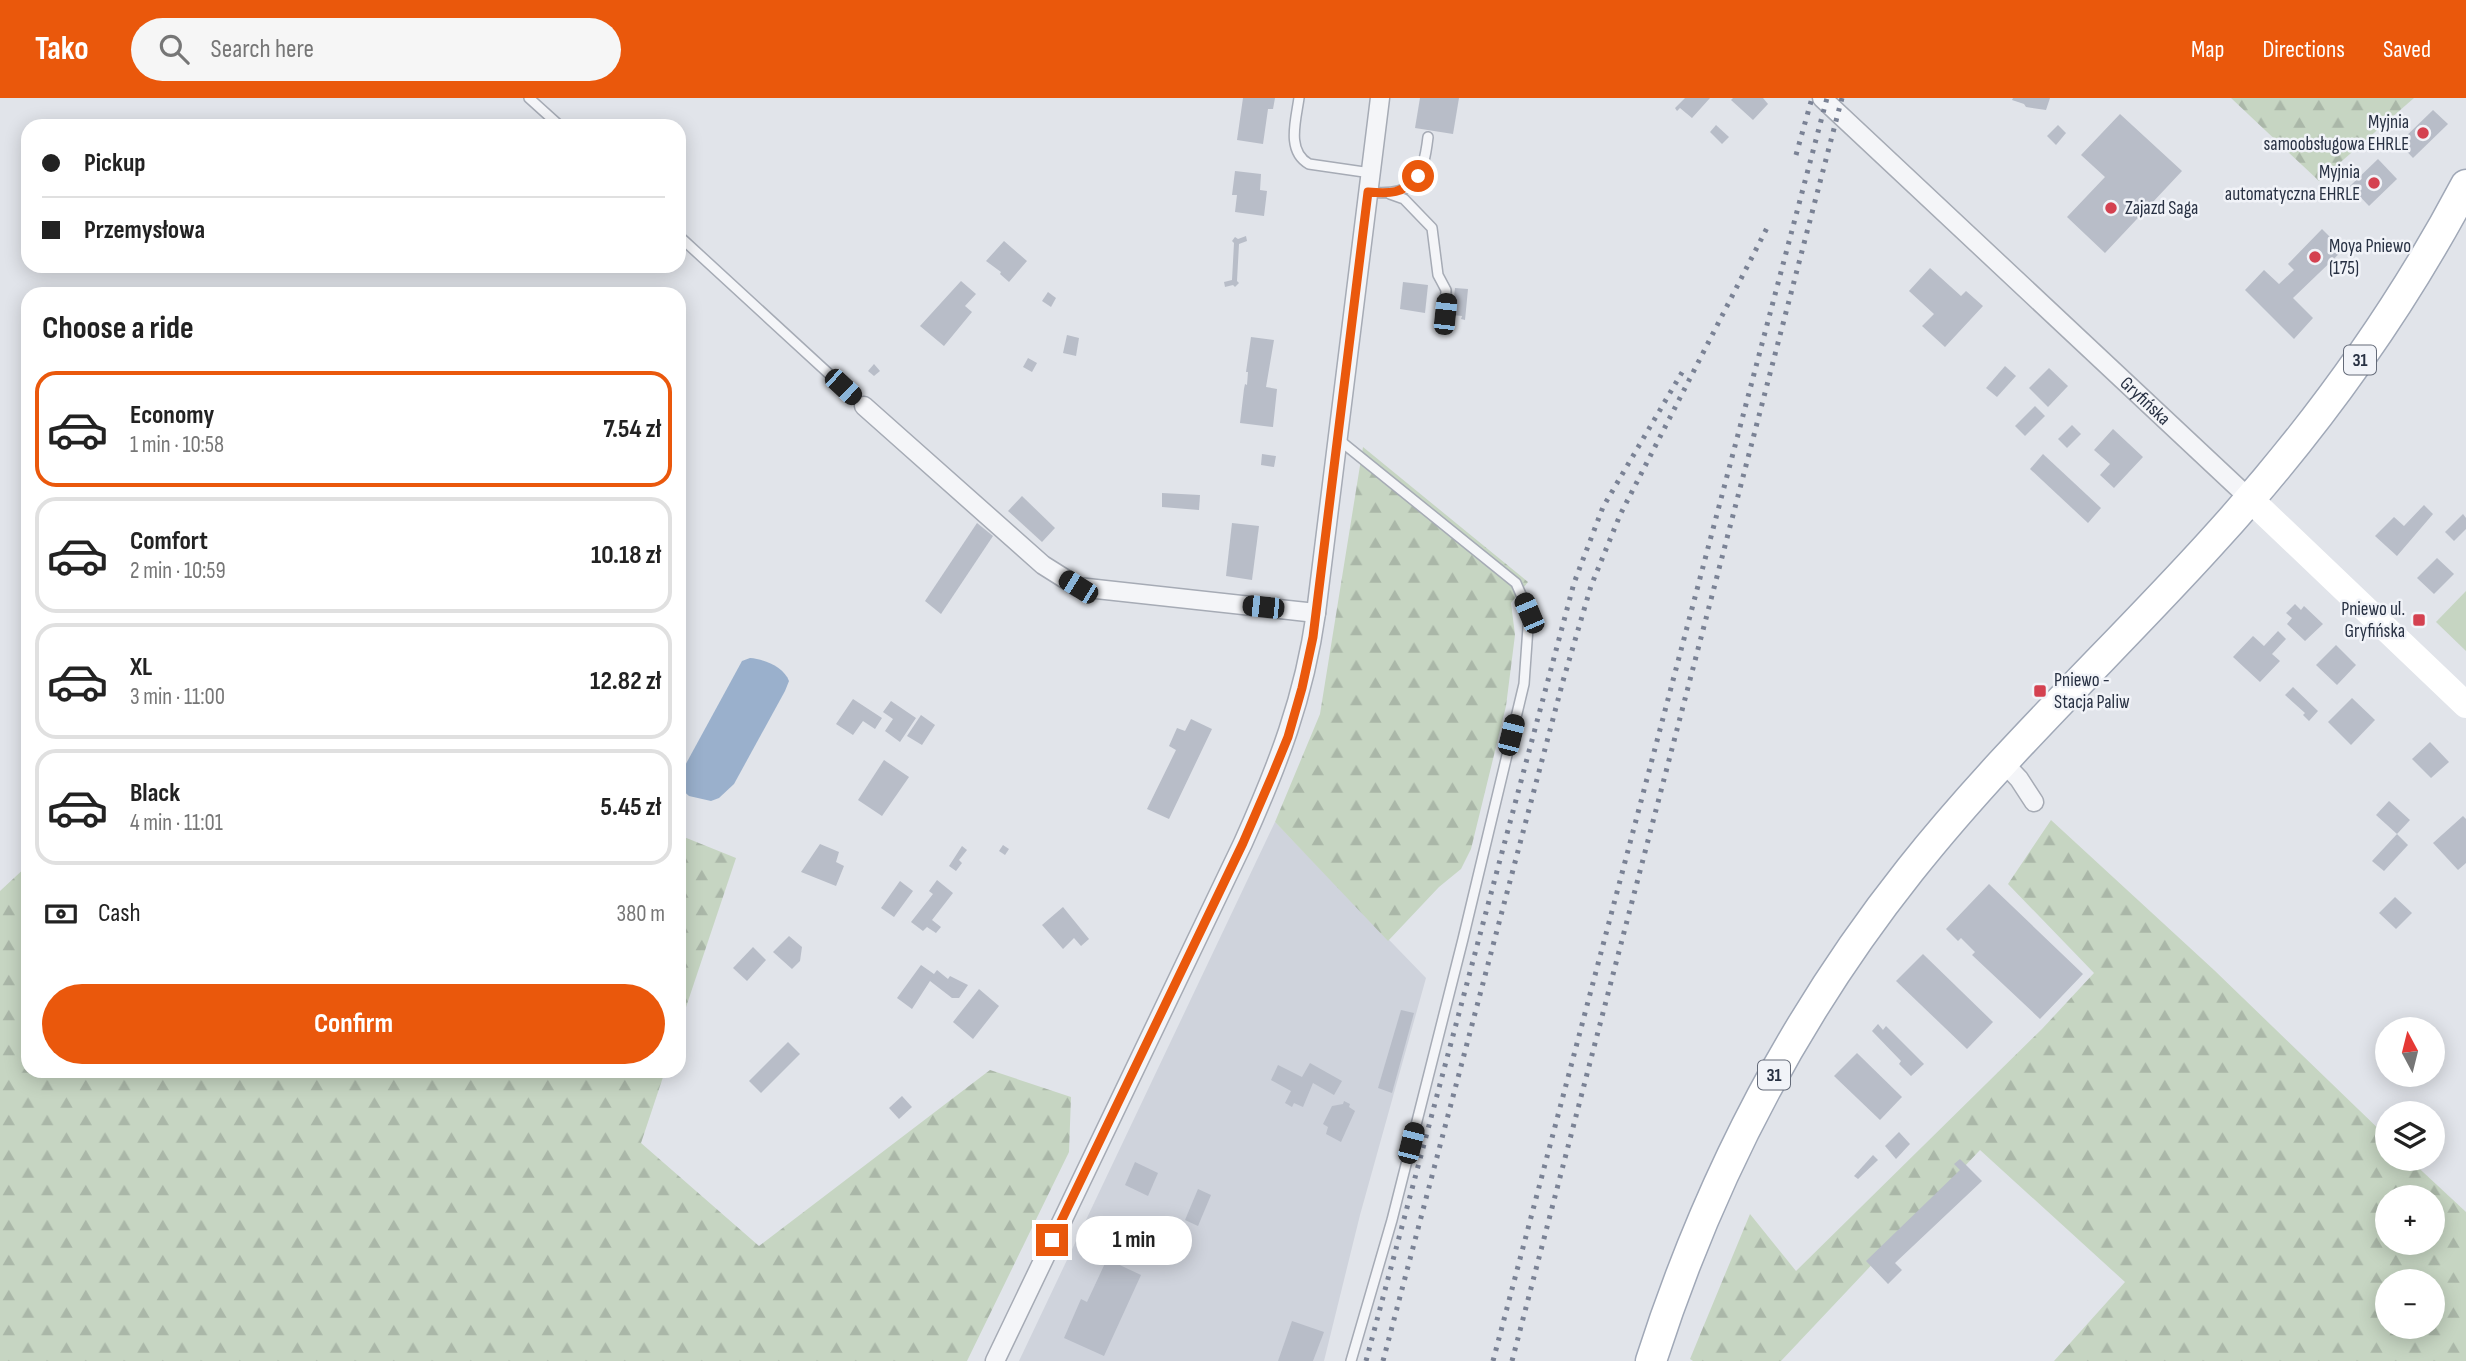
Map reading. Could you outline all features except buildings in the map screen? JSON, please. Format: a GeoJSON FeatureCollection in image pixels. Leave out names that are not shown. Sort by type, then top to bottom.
{"type":"FeatureCollection","features":[{"type":"Feature","properties":{"kind":"main road","name":"31"},"geometry":{"type":"LineString","coordinates":[[1658,1357],[1681,1272],[1740,1136],[1805,1019],[1866,927],[1952,819],[2210,545],[2312,425],[2380,331],[2466,185]]}},
{"type":"Feature","properties":{"kind":"main road","name":"Gryfińska"},"geometry":{"type":"LineString","coordinates":[[2250,499],[2466,705]]}},
{"type":"Feature","properties":{"kind":"street"},"geometry":{"type":"LineString","coordinates":[[995,1361],[1243,843],[1288,737],[1302,688],[1316,612],[1380,98]]}},
{"type":"Feature","properties":{"kind":"street","name":"Gryfińska"},"geometry":{"type":"LineString","coordinates":[[1822,98],[2250,499]]}},
{"type":"Feature","properties":{"kind":"street"},"geometry":{"type":"LineString","coordinates":[[864,406],[1043,565],[1078,587],[1316,612]]}},
{"type":"Feature","properties":{"kind":"street"},"geometry":{"type":"LineString","coordinates":[[2004,763],[2019,779],[2034,802]]}},
{"type":"Feature","properties":{"kind":"lane"},"geometry":{"type":"LineString","coordinates":[[529,98],[552,119]]}},
{"type":"Feature","properties":{"kind":"lane"},"geometry":{"type":"LineString","coordinates":[[1299,98],[1294,141],[1305,162],[1371,173]]}},
{"type":"Feature","properties":{"kind":"lane"},"geometry":{"type":"LineString","coordinates":[[1390,194],[1409,187],[1418,176],[1425,158],[1428,137]]}},
{"type":"Feature","properties":{"kind":"lane"},"geometry":{"type":"LineString","coordinates":[[1368,192],[1390,194],[1404,199],[1432,228],[1438,275],[1446,290],[1445,314]]}},
{"type":"Feature","properties":{"kind":"lane"},"geometry":{"type":"LineString","coordinates":[[686,242],[864,406]]}},
{"type":"Feature","properties":{"kind":"lane"},"geometry":{"type":"LineString","coordinates":[[1338,439],[1516,583],[1529,613],[1521,698],[1392,1220],[1351,1361]]}},
{"type":"Feature","properties":{"kind":"shaded area"},"geometry":{"type":"Polygon","coordinates":[[[1275,822],[1426,978],[1360,1215],[1324,1361],[1019,1361],[1275,822]]]}},
{"type":"Feature","properties":{"kind":"green space"},"geometry":{"type":"Polygon","coordinates":[[[2231,98],[2414,98],[2319,181],[2231,98]]]}},
{"type":"Feature","properties":{"kind":"green space"},"geometry":{"type":"Polygon","coordinates":[[[1363,447],[1528,582],[1511,603],[1515,635],[1506,706],[1471,849],[1461,869],[1439,887],[1388,941],[1275,822],[1320,714],[1363,447]]]}},
{"type":"Feature","properties":{"kind":"green space"},"geometry":{"type":"Polygon","coordinates":[[[2466,591],[2466,651],[2436,622],[2466,591]]]}},
{"type":"Feature","properties":{"kind":"green space"},"geometry":{"type":"Polygon","coordinates":[[[2051,820],[2214,970],[2375,1125],[2375,1171],[2422,1171],[2437,1185],[2375,1185],[2375,1255],[2445,1255],[2445,1192],[2466,1212],[2466,1361],[2054,1361],[2125,1282],[1980,1150],[1781,1361],[1690,1359],[1750,1214],[1796,1271],[2042,1029],[2094,973],[2008,884],[2051,820]]]}},
{"type":"Feature","properties":{"kind":"green space"},"geometry":{"type":"Polygon","coordinates":[[[686,838],[736,858],[686,1007],[686,838]]]}},
{"type":"Feature","properties":{"kind":"green space"},"geometry":{"type":"Polygon","coordinates":[[[21,872],[21,1078],[663,1078],[641,1143],[759,1246],[990,1070],[1071,1097],[1069,1152],[967,1361],[0,1361],[0,891],[21,872]]]}},
{"type":"Feature","properties":{"kind":"water"},"geometry":{"type":"Polygon","coordinates":[[[750,658],[767,662],[783,672],[789,681],[734,784],[719,798],[711,801],[689,796],[686,793],[686,764],[742,661],[750,658]]]}},
{"type":"Feature","properties":{"kind":"railway"},"geometry":{"type":"LineString","coordinates":[[1796,155],[1812,98]]}},
{"type":"Feature","properties":{"kind":"railway"},"geometry":{"type":"LineString","coordinates":[[1493,1361],[1827,98]]}},
{"type":"Feature","properties":{"kind":"railway"},"geometry":{"type":"LineString","coordinates":[[1512,1361],[1842,98]]}},
{"type":"Feature","properties":{"kind":"railway"},"geometry":{"type":"LineString","coordinates":[[1383,1361],[1563,681],[1591,586],[1620,515],[1769,224]]}},
{"type":"Feature","properties":{"kind":"railway"},"geometry":{"type":"LineString","coordinates":[[1366,1361],[1574,583],[1603,507],[1684,369]]}},
{"type":"Feature","properties":{"kind":"place","name":"Myjnia samoobsługowa EHRLE"},"geometry":{"type":"Point","coordinates":[2423,133]}},
{"type":"Feature","properties":{"kind":"place","name":"Myjnia automatyczna EHRLE"},"geometry":{"type":"Point","coordinates":[2374,183]}},
{"type":"Feature","properties":{"kind":"place","name":"Zajazd Saga"},"geometry":{"type":"Point","coordinates":[2111,208]}},
{"type":"Feature","properties":{"kind":"place","name":"Moya Pniewo (175)"},"geometry":{"type":"Point","coordinates":[2315,257]}},
{"type":"Feature","properties":{"kind":"place","name":"Pniewo ul. Gryfińska"},"geometry":{"type":"Point","coordinates":[2419,620]}},
{"type":"Feature","properties":{"kind":"place","name":"Pniewo - Stacja Paliw"},"geometry":{"type":"Point","coordinates":[2040,691]}},
{"type":"Feature","properties":{"kind":"route"},"geometry":{"type":"LineString","coordinates":[[1052,1240],[1243,843],[1288,737],[1313,637],[1368,192],[1395,193],[1409,187],[1418,176]]}}]}
